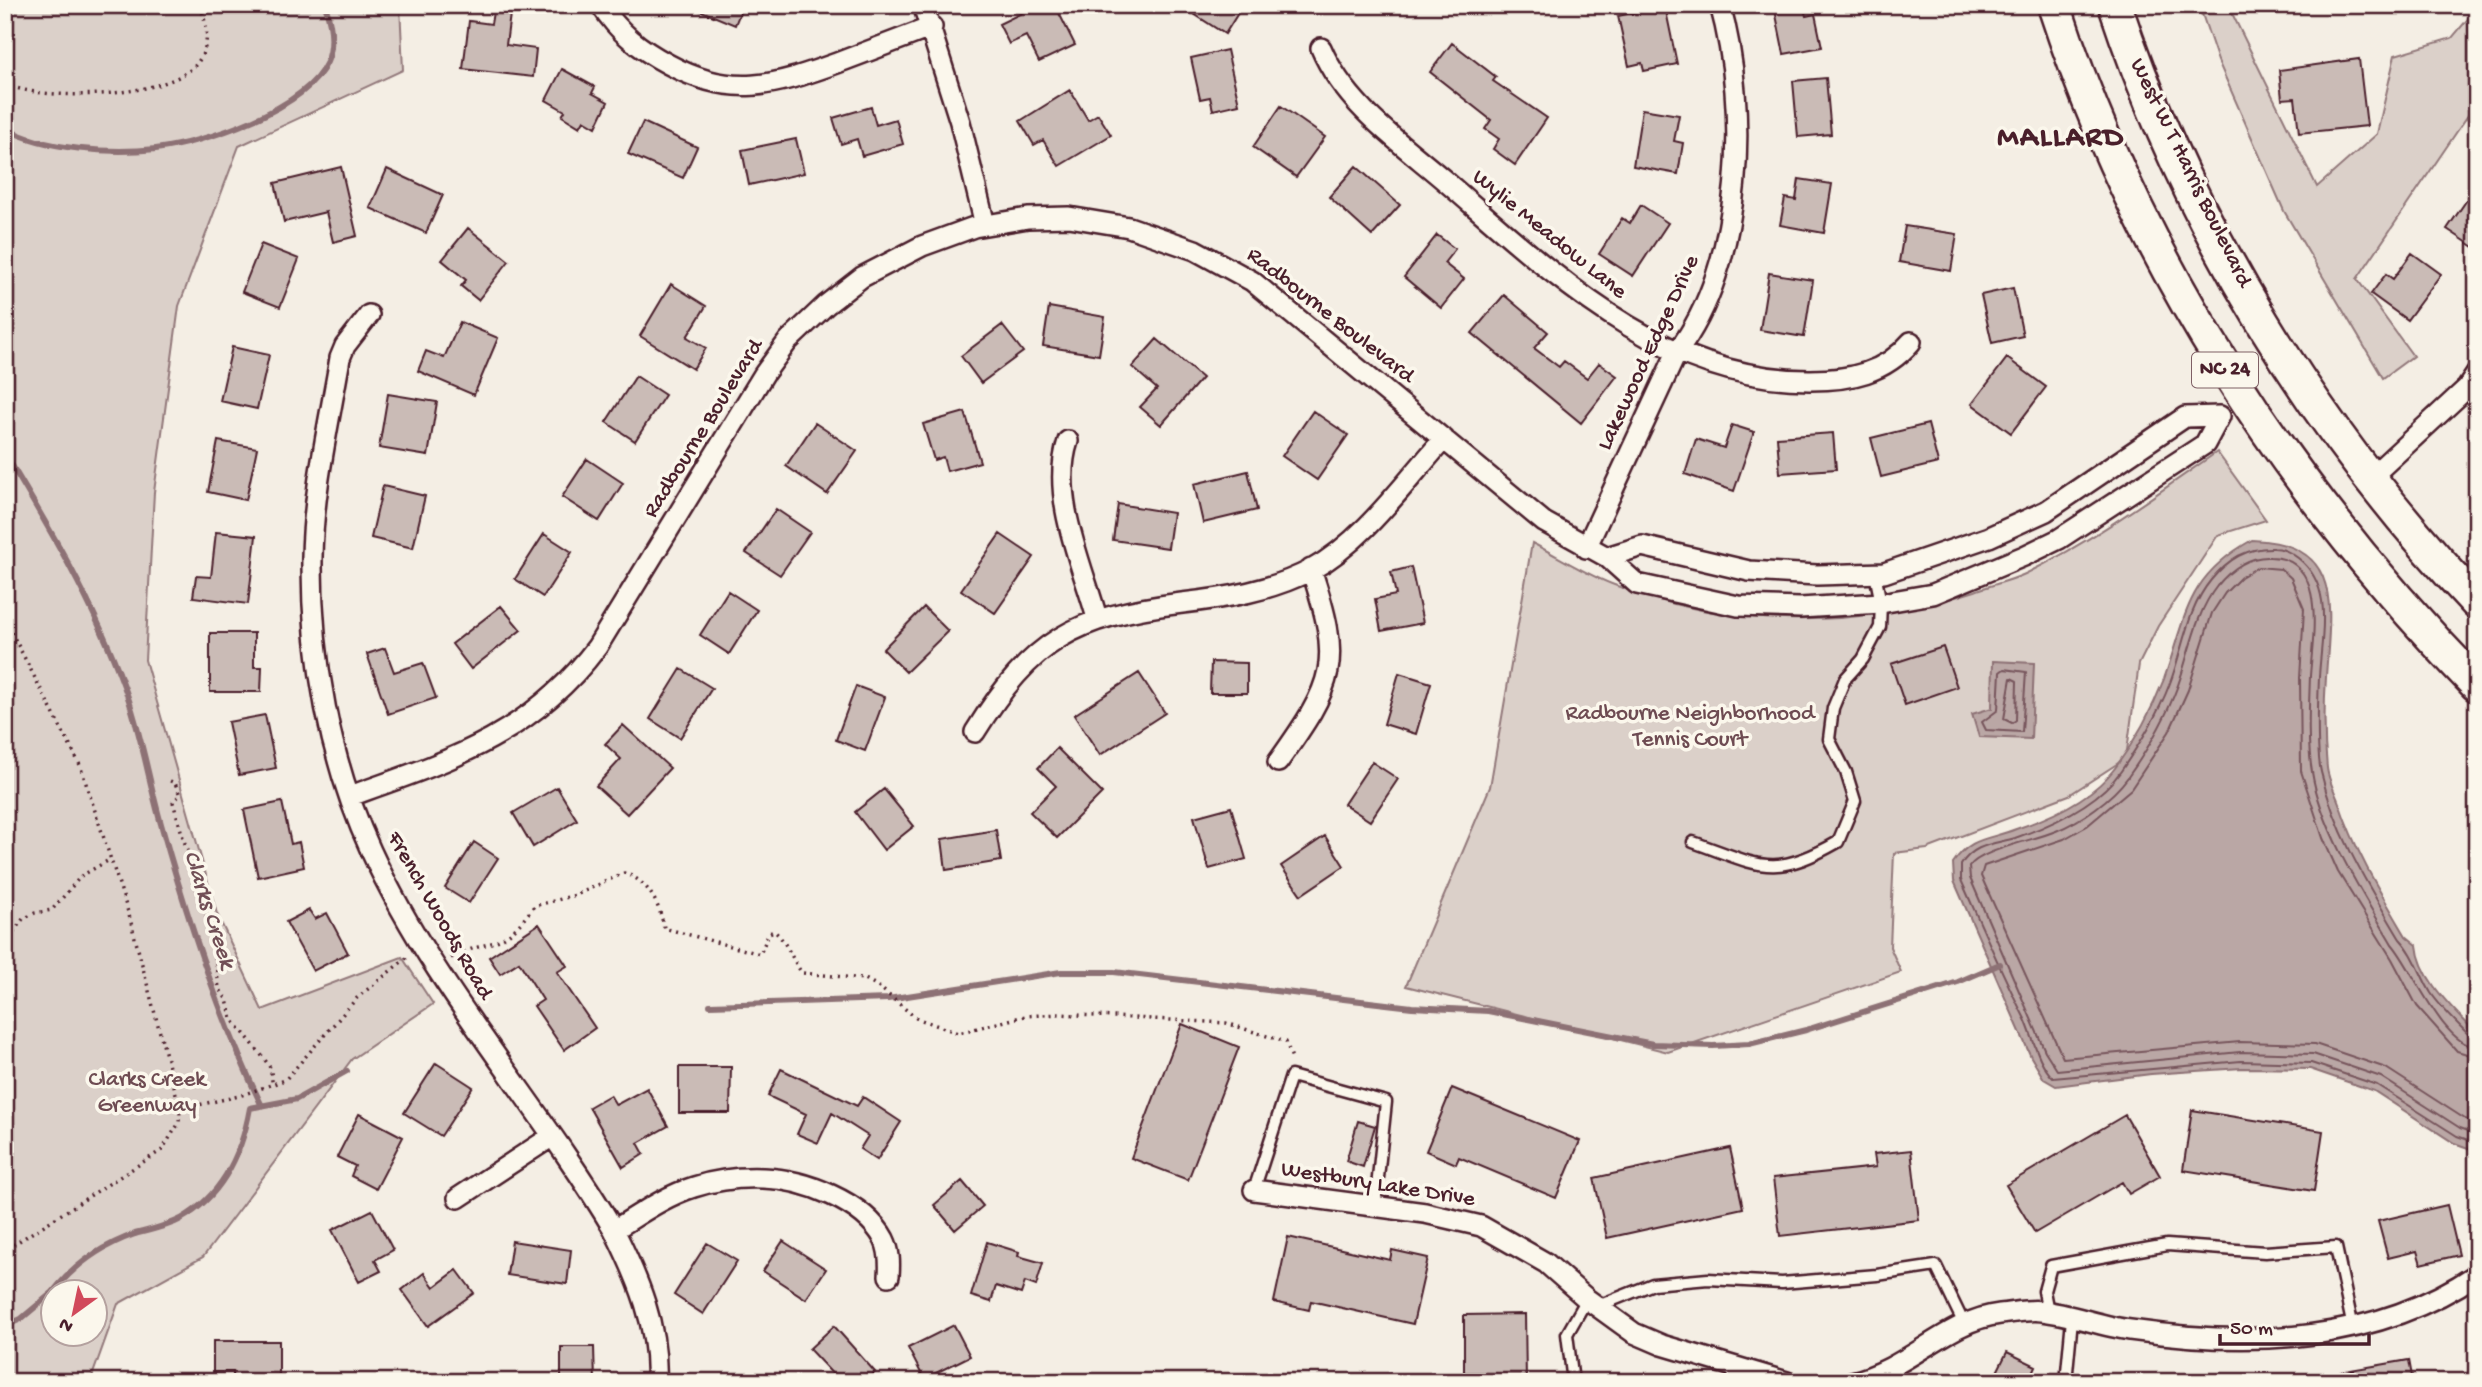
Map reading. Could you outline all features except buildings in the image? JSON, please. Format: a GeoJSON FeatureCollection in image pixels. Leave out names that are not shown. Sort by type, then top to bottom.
{"type":"FeatureCollection","features":[{"type":"Feature","properties":{"kind":"main road","name":"NC 24"},"geometry":{"type":"LineString","coordinates":[[2054,5],[2093,114],[2127,188],[2207,340],[2234,409],[2362,559],[2477,685]]}},
{"type":"Feature","properties":{"kind":"main road","name":"West W T Harris Boulevard"},"geometry":{"type":"LineString","coordinates":[[2115,5],[2166,134],[2217,239],[2285,357],[2370,478],[2477,603]]}},
{"type":"Feature","properties":{"kind":"main road"},"geometry":{"type":"LineString","coordinates":[[2362,559],[2477,658]]}},
{"type":"Feature","properties":{"kind":"street"},"geometry":{"type":"LineString","coordinates":[[601,5],[612,22],[644,51],[680,71],[714,84],[732,87],[759,87],[787,81],[932,27]]}},
{"type":"Feature","properties":{"kind":"street"},"geometry":{"type":"LineString","coordinates":[[923,5],[960,122],[985,225]]}},
{"type":"Feature","properties":{"kind":"street","name":"Lakewood Edge Drive"},"geometry":{"type":"LineString","coordinates":[[1586,548],[1677,352],[1688,338],[1708,294],[1723,247],[1733,201],[1738,129],[1735,79],[1720,5]]}},
{"type":"Feature","properties":{"kind":"street","name":"Wylie Meadow Lane"},"geometry":{"type":"LineString","coordinates":[[1321,48],[1338,82],[1364,110],[1468,200],[1584,298],[1615,320],[1677,352],[1735,373],[1790,381],[1828,380],[1876,370],[1895,359],[1911,342]]}},
{"type":"Feature","properties":{"kind":"street","name":"Radbourne Boulevard"},"geometry":{"type":"LineString","coordinates":[[350,796],[472,751],[539,709],[570,680],[597,647],[764,374],[788,341],[826,305],[862,277],[922,246],[985,225],[1028,218],[1089,219],[1129,227],[1195,250],[1252,281],[1544,522],[1586,548],[1607,557],[1637,584],[1738,606],[1800,608],[1881,603],[1933,594],[2059,539],[2205,444],[2234,409]]}},
{"type":"Feature","properties":{"kind":"street","name":"French Woods Road"},"geometry":{"type":"LineString","coordinates":[[369,315],[352,335],[340,358],[320,474],[312,558],[319,674],[331,734],[371,852],[422,946],[614,1230],[637,1277],[649,1314],[655,1350],[656,1382]]}},
{"type":"Feature","properties":{"kind":"street"},"geometry":{"type":"LineString","coordinates":[[2370,478],[2467,388],[2477,373]]}},
{"type":"Feature","properties":{"kind":"street"},"geometry":{"type":"LineString","coordinates":[[1607,557],[1642,546],[1749,571],[1817,575],[1875,574],[1989,537],[2046,511],[2185,416],[2234,409]]}},
{"type":"Feature","properties":{"kind":"street"},"geometry":{"type":"LineString","coordinates":[[975,732],[997,698],[1031,660],[1078,627],[1097,618],[1251,592],[1311,569],[1354,537],[1444,439]]}},
{"type":"Feature","properties":{"kind":"street"},"geometry":{"type":"LineString","coordinates":[[1068,441],[1061,467],[1061,491],[1097,618]]}},
{"type":"Feature","properties":{"kind":"street"},"geometry":{"type":"LineString","coordinates":[[1278,762],[1312,713],[1323,691],[1329,666],[1329,628],[1311,569]]}},
{"type":"Feature","properties":{"kind":"street"},"geometry":{"type":"LineString","coordinates":[[458,1198],[551,1137]]}},
{"type":"Feature","properties":{"kind":"street"},"geometry":{"type":"LineString","coordinates":[[614,1230],[665,1199],[696,1186],[729,1179],[779,1180],[810,1187],[858,1212],[886,1242],[890,1259],[889,1276]]}},
{"type":"Feature","properties":{"kind":"street","name":"Westbury Lake Drive"},"geometry":{"type":"LineString","coordinates":[[1254,1189],[1425,1213],[1481,1226],[1546,1263],[1634,1333],[1734,1374],[1787,1382]]}},
{"type":"Feature","properties":{"kind":"street"},"geometry":{"type":"LineString","coordinates":[[1852,1382],[1897,1366],[1964,1324],[1996,1315],[2048,1312],[2129,1330],[2183,1335],[2291,1338],[2353,1328],[2419,1307],[2477,1274]]}},
{"type":"Feature","properties":{"kind":"lane"},"geometry":{"type":"LineString","coordinates":[[1693,842],[1765,867],[1791,864],[1838,842],[1856,801],[1846,772],[1829,739],[1833,708],[1846,679],[1863,659],[1880,627],[1881,603],[1875,574]]}},
{"type":"Feature","properties":{"kind":"lane"},"geometry":{"type":"LineString","coordinates":[[1254,1189],[1291,1076],[1386,1101],[1375,1206]]}},
{"type":"Feature","properties":{"kind":"lane"},"geometry":{"type":"LineString","coordinates":[[2048,1312],[2045,1291],[2051,1266],[2166,1245],[2265,1252],[2336,1247],[2353,1328]]}},
{"type":"Feature","properties":{"kind":"lane"},"geometry":{"type":"LineString","coordinates":[[1573,1382],[1567,1334],[1593,1303],[1653,1284],[1708,1279],[1782,1283],[1877,1275],[1936,1266],[1964,1324]]}},
{"type":"Feature","properties":{"kind":"lane"},"geometry":{"type":"LineString","coordinates":[[2066,1382],[2072,1319]]}},
{"type":"Feature","properties":{"kind":"path"},"geometry":{"type":"LineString","coordinates":[[5,85],[21,92],[65,95],[132,90],[175,79],[197,63],[206,43],[208,27],[200,5]]}},
{"type":"Feature","properties":{"kind":"path"},"geometry":{"type":"LineString","coordinates":[[5,620],[80,765],[129,915],[180,1109],[179,1123],[162,1150],[5,1250]]}},
{"type":"Feature","properties":{"kind":"path"},"geometry":{"type":"LineString","coordinates":[[170,781],[175,783],[180,795],[173,802],[184,841],[195,866],[197,889],[212,935],[219,988],[227,1000],[232,1020],[270,1068],[271,1086]]}},
{"type":"Feature","properties":{"kind":"path"},"geometry":{"type":"LineString","coordinates":[[5,943],[23,919],[35,913],[52,910],[81,876],[111,859]]}},
{"type":"Feature","properties":{"kind":"path"},"geometry":{"type":"LineString","coordinates":[[180,1109],[239,1096],[285,1080],[357,998],[422,946],[447,960],[492,946],[506,940],[523,924],[534,906],[576,895],[624,873],[634,876],[649,890],[661,914],[664,928],[673,933],[694,935],[760,954],[769,933],[774,932],[781,937],[790,958],[802,973],[865,979],[924,1021],[958,1033],[1025,1016],[1059,1014],[1226,1023],[1286,1042],[1297,1077]]}},
{"type":"Feature","properties":{"kind":"green space","name":"Clarks Creek Greenway"},"geometry":{"type":"Polygon","coordinates":[[[5,5],[400,5],[403,70],[239,146],[179,306],[154,492],[145,660],[217,914],[262,1010],[402,957],[433,1004],[352,1059],[203,1257],[118,1304],[108,1332],[108,1278],[38,1278],[38,1348],[102,1348],[90,1382],[5,1382],[5,5]]]}},
{"type":"Feature","properties":{"kind":"green space"},"geometry":{"type":"Polygon","coordinates":[[[2199,5],[2228,5],[2317,187],[2377,134],[2395,55],[2452,38],[2477,8],[2477,102],[2357,279],[2413,356],[2383,378],[2284,211],[2218,61],[2199,5]]]}},
{"type":"Feature","properties":{"kind":"green space","name":"Radbourne Neighborhood Tennis Court"},"geometry":{"type":"Polygon","coordinates":[[[2217,452],[2266,520],[2218,535],[2158,626],[2139,664],[2126,758],[2069,795],[1927,849],[1894,853],[1890,947],[1901,972],[1668,1052],[1406,986],[1490,787],[1532,543],[1606,582],[1706,611],[1751,617],[1841,618],[1931,604],[2025,574],[2100,532],[2217,452]]]}},
{"type":"Feature","properties":{"kind":"water"},"geometry":{"type":"Polygon","coordinates":[[[2252,540],[2282,544],[2303,553],[2317,567],[2325,584],[2329,605],[2325,722],[2329,777],[2360,855],[2406,936],[2417,945],[2424,970],[2439,993],[2477,1034],[2477,1151],[2454,1143],[2374,1091],[2310,1069],[2242,1068],[2151,1074],[2056,1086],[2044,1079],[2031,1057],[1954,881],[1953,863],[1974,843],[2057,813],[2083,798],[2106,779],[2148,714],[2164,679],[2185,616],[2201,583],[2230,554],[2252,540]]]}},
{"type":"Feature","properties":{"kind":"water"},"geometry":{"type":"Polygon","coordinates":[[[1993,661],[2034,663],[2031,739],[1979,737],[1972,714],[1992,708],[1993,661]]]}},
{"type":"Feature","properties":{"kind":"waterway","name":"Clarks Creek"},"geometry":{"type":"LineString","coordinates":[[5,128],[58,146],[119,151],[156,149],[226,131],[276,109],[316,79],[327,62],[331,48],[325,5]]}},
{"type":"Feature","properties":{"kind":"waterway","name":"Clarks Creek"},"geometry":{"type":"LineString","coordinates":[[5,454],[70,567],[112,655],[135,720],[161,824],[193,931],[231,1037],[261,1104]]}},
{"type":"Feature","properties":{"kind":"waterway"},"geometry":{"type":"LineString","coordinates":[[710,1005],[888,999],[1061,972],[1114,972],[1412,1007],[1488,1011],[1653,1044],[1713,1046],[1749,1044],[1806,1030],[1958,982],[2000,964]]}},
{"type":"Feature","properties":{"kind":"waterway","name":"Clarks Creek"},"geometry":{"type":"LineString","coordinates":[[66,1278],[100,1250],[135,1234],[181,1219],[208,1198],[236,1157],[250,1108],[297,1099],[347,1071]]}},
{"type":"Feature","properties":{"kind":"waterway","name":"Clarks Creek"},"geometry":{"type":"LineString","coordinates":[[5,1326],[21,1319],[38,1305]]}},
{"type":"Feature","properties":{"kind":"district","name":"MALLARD"},"geometry":{"type":"Point","coordinates":[2061,139]}}]}
